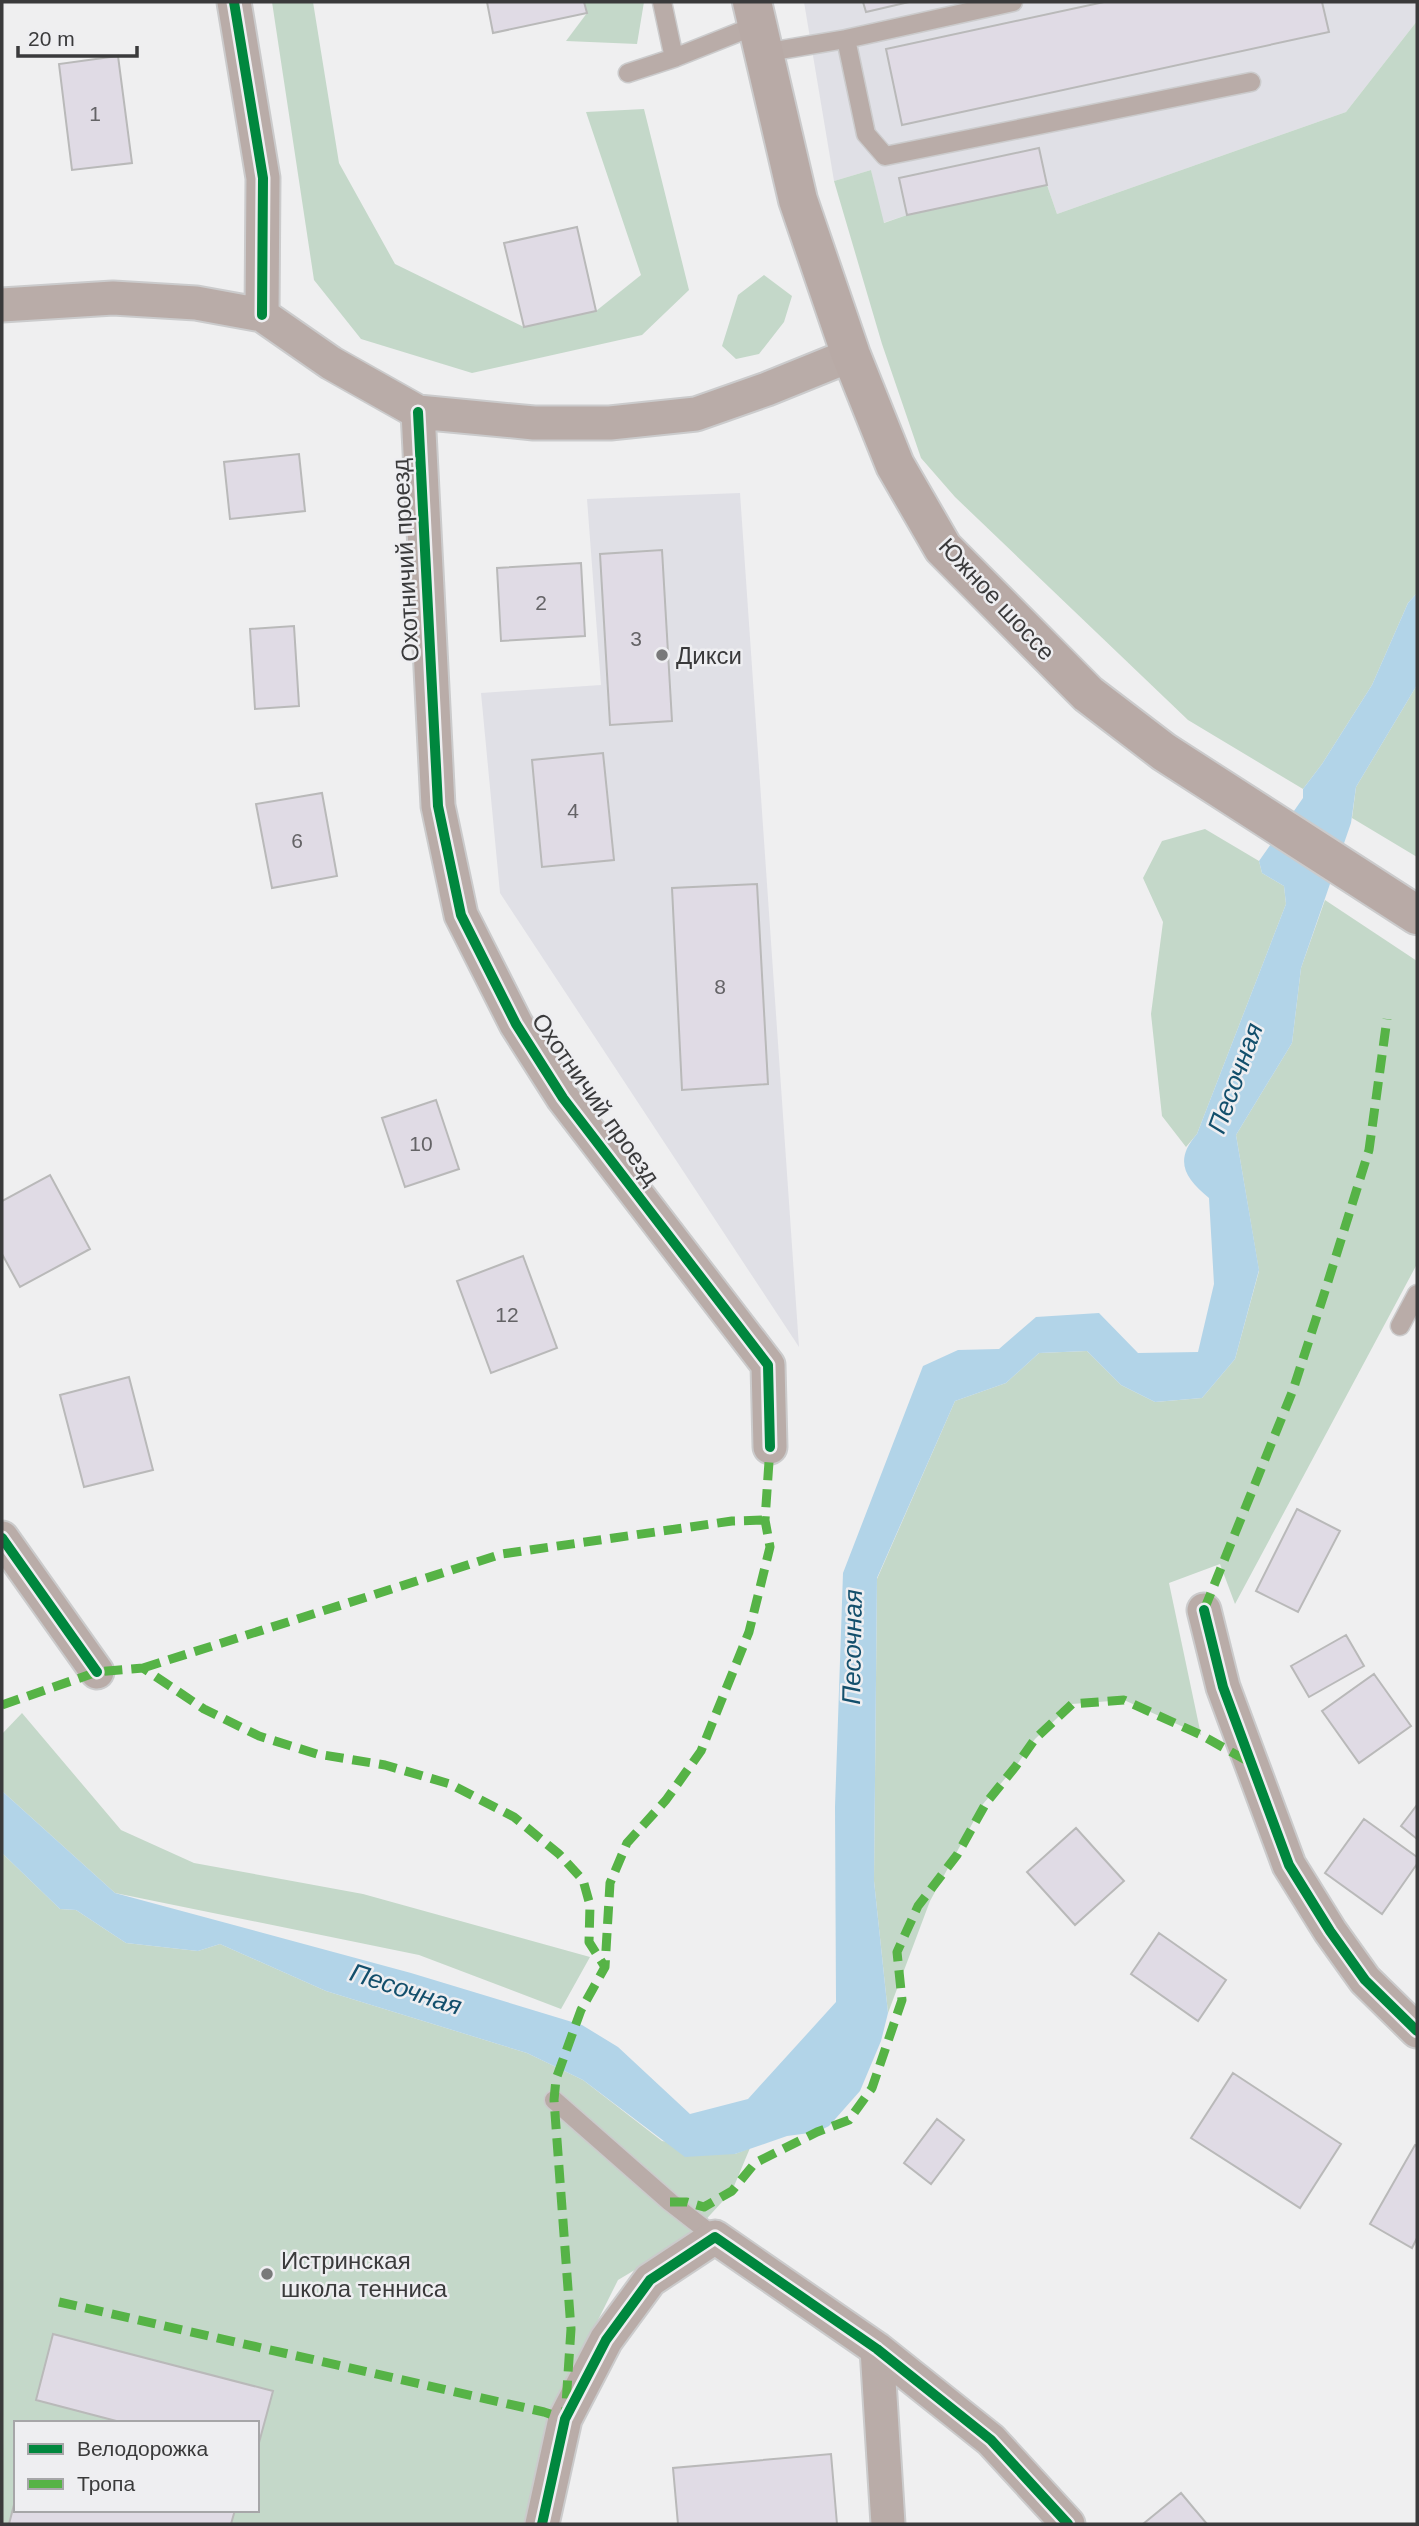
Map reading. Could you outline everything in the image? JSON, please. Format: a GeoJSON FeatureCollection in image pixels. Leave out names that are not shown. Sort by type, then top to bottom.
{"type":"FeatureCollection","features":[{"type":"Feature","properties":{"kind":"main road","name":"Южное шоссе"},"geometry":{"type":"LineString","coordinates":[[757,26],[798,200],[851,355],[895,465],[943,548],[1088,694],[1164,752],[1417,915]]}},
{"type":"Feature","properties":{"kind":"street"},"geometry":{"type":"LineString","coordinates":[[234,2],[262,178],[262,315]]}},
{"type":"Feature","properties":{"kind":"street"},"geometry":{"type":"LineString","coordinates":[[2,305],[113,298],[196,303],[262,315],[331,363],[418,412],[534,423],[610,423],[696,414],[851,355]]}},
{"type":"Feature","properties":{"kind":"street","name":"Охотничий проезд"},"geometry":{"type":"LineString","coordinates":[[418,412],[438,806],[461,915],[516,1024],[563,1098],[768,1365],[770,1447]]}},
{"type":"Feature","properties":{"kind":"street"},"geometry":{"type":"LineString","coordinates":[[2,1538],[97,1672]]}},
{"type":"Feature","properties":{"kind":"street"},"geometry":{"type":"LineString","coordinates":[[1203,1610],[1223,1687],[1289,1865],[1330,1931],[1365,1980],[1417,2031]]}},
{"type":"Feature","properties":{"kind":"street"},"geometry":{"type":"LineString","coordinates":[[542,2524],[565,2419],[606,2340],[650,2280],[715,2238],[877,2349],[991,2440],[1068,2524]]}},
{"type":"Feature","properties":{"kind":"street"},"geometry":{"type":"LineString","coordinates":[[877,2349],[888,2524]]}},
{"type":"Feature","properties":{"kind":"lane"},"geometry":{"type":"LineString","coordinates":[[662,2],[674,58]]}},
{"type":"Feature","properties":{"kind":"lane"},"geometry":{"type":"LineString","coordinates":[[628,73],[757,26],[846,39],[1013,2]]}},
{"type":"Feature","properties":{"kind":"lane"},"geometry":{"type":"LineString","coordinates":[[846,39],[866,134],[885,156],[1251,82]]}},
{"type":"Feature","properties":{"kind":"lane"},"geometry":{"type":"LineString","coordinates":[[1400,1326],[1417,1294]]}},
{"type":"Feature","properties":{"kind":"lane"},"geometry":{"type":"LineString","coordinates":[[554,2100],[715,2238]]}},
{"type":"Feature","properties":{"kind":"shaded area"},"geometry":{"type":"Polygon","coordinates":[[[804,2],[1417,2],[1417,21],[1346,112],[1057,214],[1047,185],[907,215],[883,223],[871,170],[834,181],[804,2]]]}},
{"type":"Feature","properties":{"kind":"shaded area"},"geometry":{"type":"Polygon","coordinates":[[[740,493],[799,1347],[500,893],[481,693],[601,685],[587,499],[740,493]]]}},
{"type":"Feature","properties":{"kind":"green space"},"geometry":{"type":"Polygon","coordinates":[[[272,2],[313,2],[339,163],[395,264],[524,327],[596,311],[641,275],[586,112],[644,109],[689,290],[642,335],[472,373],[361,339],[314,280],[272,2]]]}},
{"type":"Feature","properties":{"kind":"green space"},"geometry":{"type":"Polygon","coordinates":[[[584,2],[644,2],[637,44],[566,41],[587,13],[584,2]]]}},
{"type":"Feature","properties":{"kind":"green space"},"geometry":{"type":"Polygon","coordinates":[[[1417,21],[1417,593],[1408,603],[1372,685],[1303,789],[1188,720],[955,497],[921,458],[882,344],[834,181],[871,170],[884,223],[907,215],[1047,185],[1057,214],[1346,112],[1417,21]]]}},
{"type":"Feature","properties":{"kind":"green space"},"geometry":{"type":"Polygon","coordinates":[[[764,275],[792,296],[784,322],[759,354],[736,359],[722,346],[738,295],[764,275]]]}},
{"type":"Feature","properties":{"kind":"green space"},"geometry":{"type":"Polygon","coordinates":[[[1417,685],[1417,857],[1352,818],[1356,787],[1417,685]]]}},
{"type":"Feature","properties":{"kind":"green space"},"geometry":{"type":"Polygon","coordinates":[[[1205,829],[1259,861],[1262,873],[1284,886],[1286,904],[1197,1134],[1186,1147],[1162,1116],[1151,1014],[1163,922],[1143,878],[1162,841],[1205,829]]]}},
{"type":"Feature","properties":{"kind":"green space"},"geometry":{"type":"Polygon","coordinates":[[[1325,900],[1417,961],[1417,1264],[1235,1604],[1220,1564],[1169,1583],[1201,1735],[1124,1700],[1072,1704],[1035,1739],[983,1804],[930,1901],[888,2013],[874,1881],[877,1579],[955,1401],[1006,1383],[1039,1353],[1087,1351],[1121,1385],[1155,1402],[1202,1398],[1235,1359],[1259,1271],[1236,1135],[1292,1043],[1301,968],[1325,900]]]}},
{"type":"Feature","properties":{"kind":"green space"},"geometry":{"type":"Polygon","coordinates":[[[22,1713],[121,1830],[194,1863],[363,1894],[590,1957],[561,2009],[419,1955],[115,1893],[2,1791],[2,1734],[22,1713]]]}},
{"type":"Feature","properties":{"kind":"green space"},"geometry":{"type":"Polygon","coordinates":[[[2,1853],[60,1909],[76,1910],[126,1943],[198,1951],[220,1944],[326,1991],[527,2053],[583,2080],[662,2141],[735,2154],[750,2148],[732,2191],[690,2237],[618,2280],[588,2340],[534,2524],[2,2524],[2,1853]]]}},
{"type":"Feature","properties":{"kind":"water","name":"Песочная"},"geometry":{"type":"Polygon","coordinates":[[[1417,593],[1417,685],[1356,787],[1351,823],[1301,968],[1292,1043],[1236,1135],[1259,1270],[1235,1359],[1202,1398],[1155,1402],[1121,1385],[1087,1351],[1039,1353],[1006,1383],[955,1401],[877,1578],[874,1881],[888,2013],[881,2041],[860,2091],[829,2126],[817,2132],[787,2136],[735,2154],[685,2157],[583,2080],[527,2053],[326,1991],[220,1944],[198,1951],[126,1943],[76,1910],[60,1909],[2,1853],[2,1791],[115,1893],[411,1973],[582,2025],[618,2047],[690,2114],[748,2099],[836,2002],[835,1807],[843,1573],[923,1366],[958,1350],[999,1349],[1036,1317],[1099,1313],[1138,1353],[1198,1352],[1214,1284],[1209,1198],[1188,1176],[1184,1160],[1190,1143],[1197,1134],[1286,904],[1284,886],[1262,873],[1259,861],[1303,798],[1303,789],[1372,685],[1408,603],[1417,593]]]}},
{"type":"Feature","properties":{"kind":"building"},"geometry":{"type":"Polygon","coordinates":[[[487,2],[584,2],[587,13],[493,33],[487,2]]]}},
{"type":"Feature","properties":{"kind":"building"},"geometry":{"type":"Polygon","coordinates":[[[863,2],[909,2],[866,12],[863,2]]]}},
{"type":"Feature","properties":{"kind":"building"},"geometry":{"type":"Polygon","coordinates":[[[1104,2],[1322,2],[1329,32],[902,125],[886,49],[1104,2]]]}},
{"type":"Feature","properties":{"kind":"building"},"geometry":{"type":"Polygon","coordinates":[[[118,56],[132,163],[72,170],[59,64],[118,56]]]}},
{"type":"Feature","properties":{"kind":"building"},"geometry":{"type":"Polygon","coordinates":[[[1039,148],[1047,185],[907,215],[899,178],[1039,148]]]}},
{"type":"Feature","properties":{"kind":"building"},"geometry":{"type":"Polygon","coordinates":[[[577,227],[596,311],[524,327],[504,243],[577,227]]]}},
{"type":"Feature","properties":{"kind":"building"},"geometry":{"type":"Polygon","coordinates":[[[299,454],[305,511],[230,519],[224,462],[299,454]]]}},
{"type":"Feature","properties":{"kind":"building"},"geometry":{"type":"Polygon","coordinates":[[[662,550],[672,721],[610,725],[600,554],[662,550]]]}},
{"type":"Feature","properties":{"kind":"building"},"geometry":{"type":"Polygon","coordinates":[[[581,563],[585,636],[501,641],[497,568],[581,563]]]}},
{"type":"Feature","properties":{"kind":"building"},"geometry":{"type":"Polygon","coordinates":[[[294,626],[299,706],[255,709],[250,629],[294,626]]]}},
{"type":"Feature","properties":{"kind":"building"},"geometry":{"type":"Polygon","coordinates":[[[603,753],[614,860],[542,867],[532,760],[603,753]]]}},
{"type":"Feature","properties":{"kind":"building"},"geometry":{"type":"Polygon","coordinates":[[[322,793],[337,876],[272,888],[256,804],[322,793]]]}},
{"type":"Feature","properties":{"kind":"building"},"geometry":{"type":"Polygon","coordinates":[[[757,884],[768,1084],[682,1090],[672,888],[757,884]]]}},
{"type":"Feature","properties":{"kind":"building"},"geometry":{"type":"Polygon","coordinates":[[[436,1100],[459,1169],[405,1187],[382,1118],[436,1100]]]}},
{"type":"Feature","properties":{"kind":"building"},"geometry":{"type":"Polygon","coordinates":[[[50,1175],[90,1249],[20,1287],[2,1254],[2,1201],[50,1175]]]}},
{"type":"Feature","properties":{"kind":"building"},"geometry":{"type":"Polygon","coordinates":[[[523,1256],[557,1348],[491,1373],[457,1281],[523,1256]]]}},
{"type":"Feature","properties":{"kind":"building"},"geometry":{"type":"Polygon","coordinates":[[[129,1377],[153,1470],[84,1487],[60,1395],[129,1377]]]}},
{"type":"Feature","properties":{"kind":"building"},"geometry":{"type":"Polygon","coordinates":[[[1297,1509],[1340,1531],[1298,1612],[1256,1591],[1297,1509]]]}},
{"type":"Feature","properties":{"kind":"building"},"geometry":{"type":"Polygon","coordinates":[[[1346,1635],[1364,1666],[1309,1697],[1291,1666],[1346,1635]]]}},
{"type":"Feature","properties":{"kind":"building"},"geometry":{"type":"Polygon","coordinates":[[[1374,1674],[1411,1726],[1359,1763],[1322,1711],[1374,1674]]]}},
{"type":"Feature","properties":{"kind":"building"},"geometry":{"type":"Polygon","coordinates":[[[1417,1805],[1417,1839],[1401,1826],[1417,1805]]]}},
{"type":"Feature","properties":{"kind":"building"},"geometry":{"type":"Polygon","coordinates":[[[1364,1819],[1417,1857],[1417,1864],[1382,1914],[1325,1873],[1364,1819]]]}},
{"type":"Feature","properties":{"kind":"building"},"geometry":{"type":"Polygon","coordinates":[[[1076,1828],[1124,1881],[1075,1925],[1027,1872],[1076,1828]]]}},
{"type":"Feature","properties":{"kind":"building"},"geometry":{"type":"Polygon","coordinates":[[[1159,1933],[1226,1980],[1198,2021],[1131,1974],[1159,1933]]]}},
{"type":"Feature","properties":{"kind":"building"},"geometry":{"type":"Polygon","coordinates":[[[1233,2073],[1341,2144],[1300,2208],[1191,2138],[1233,2073]]]}},
{"type":"Feature","properties":{"kind":"building"},"geometry":{"type":"Polygon","coordinates":[[[937,2119],[964,2140],[931,2184],[904,2163],[937,2119]]]}},
{"type":"Feature","properties":{"kind":"building"},"geometry":{"type":"Polygon","coordinates":[[[1415,2145],[1417,2238],[1412,2248],[1370,2224],[1415,2145]]]}},
{"type":"Feature","properties":{"kind":"building"},"geometry":{"type":"Polygon","coordinates":[[[53,2334],[273,2391],[259,2443],[259,2421],[116,2421],[36,2400],[53,2334]]]}},
{"type":"Feature","properties":{"kind":"building"},"geometry":{"type":"Polygon","coordinates":[[[831,2454],[837,2524],[678,2524],[673,2468],[831,2454]]]}},
{"type":"Feature","properties":{"kind":"building"},"geometry":{"type":"Polygon","coordinates":[[[1181,2493],[1207,2524],[1143,2524],[1181,2493]]]}},
{"type":"Feature","properties":{"kind":"building"},"geometry":{"type":"Polygon","coordinates":[[[14,2505],[14,2512],[234,2512],[231,2524],[9,2524],[14,2505]]]}},
{"type":"Feature","properties":{"kind":"marked path"},"geometry":{"type":"LineString","coordinates":[[1204,1610],[1293,1390],[1369,1150],[1387,1019]]}},
{"type":"Feature","properties":{"kind":"marked path"},"geometry":{"type":"LineString","coordinates":[[59,2302],[565,2419],[571,2329],[554,2100],[556,2079],[581,2010],[605,1967],[610,1883],[627,1843],[666,1800],[701,1751],[749,1632],[770,1547],[765,1520],[770,1447]]}},
{"type":"Feature","properties":{"kind":"marked path"},"geometry":{"type":"LineString","coordinates":[[143,1668],[502,1554],[732,1521],[765,1520]]}},
{"type":"Feature","properties":{"kind":"marked path"},"geometry":{"type":"LineString","coordinates":[[2,1705],[97,1672],[143,1668],[204,1709],[259,1736],[317,1754],[385,1765],[450,1784],[514,1817],[559,1854],[583,1880],[590,1905],[589,1942],[605,1967]]}},
{"type":"Feature","properties":{"kind":"marked path"},"geometry":{"type":"LineString","coordinates":[[670,2202],[687,2202],[704,2207],[732,2191],[755,2163],[817,2132],[849,2120],[872,2088],[902,2000],[897,1952],[918,1906],[957,1855],[986,1803],[1035,1739],[1072,1704],[1124,1700],[1201,1735],[1251,1763]]}},
{"type":"Feature","properties":{"kind":"cycle path"},"geometry":{"type":"LineString","coordinates":[[234,2],[263,178],[262,315]]}},
{"type":"Feature","properties":{"kind":"cycle path"},"geometry":{"type":"LineString","coordinates":[[418,412],[438,806],[461,915],[516,1024],[563,1098],[768,1365],[770,1447]]}},
{"type":"Feature","properties":{"kind":"cycle path"},"geometry":{"type":"LineString","coordinates":[[2,1538],[97,1672]]}},
{"type":"Feature","properties":{"kind":"cycle path"},"geometry":{"type":"LineString","coordinates":[[1204,1610],[1223,1687],[1289,1865],[1330,1931],[1365,1980],[1417,2031]]}},
{"type":"Feature","properties":{"kind":"cycle path"},"geometry":{"type":"LineString","coordinates":[[542,2524],[565,2419],[606,2340],[650,2280],[715,2237],[877,2349],[991,2440],[1068,2524]]}},
{"type":"Feature","properties":{"kind":"place","name":"Дикси"},"geometry":{"type":"Point","coordinates":[662,655]}},
{"type":"Feature","properties":{"kind":"place","name":"Истринская школа тенниса"},"geometry":{"type":"Point","coordinates":[267,2274]}}]}
